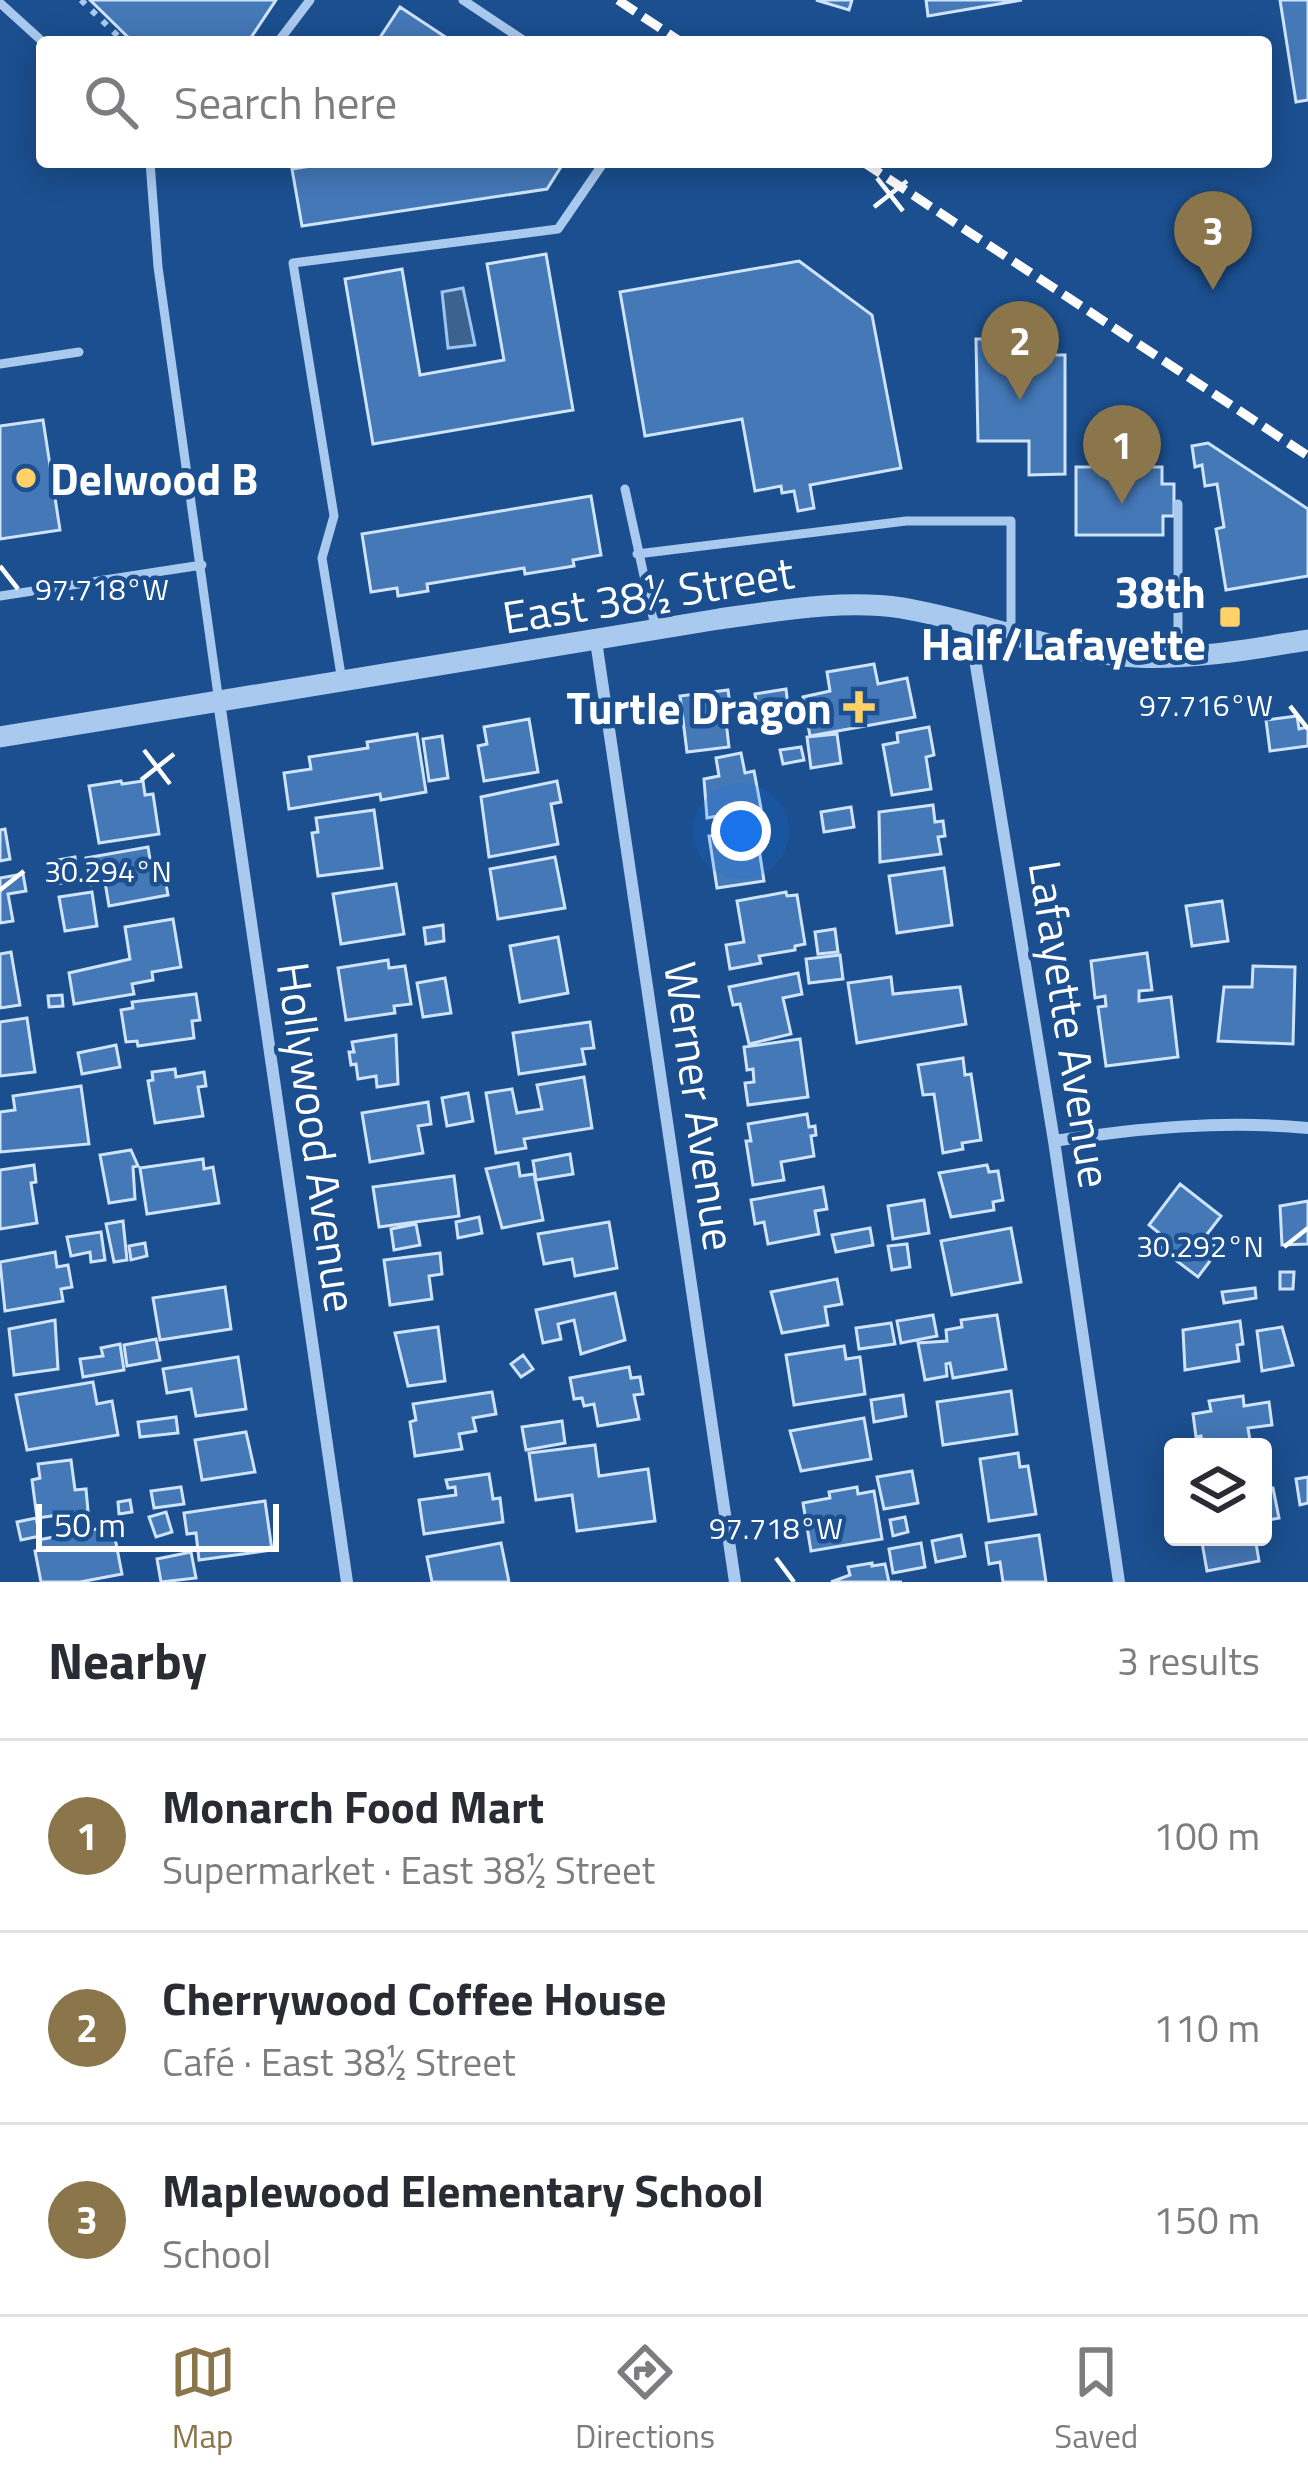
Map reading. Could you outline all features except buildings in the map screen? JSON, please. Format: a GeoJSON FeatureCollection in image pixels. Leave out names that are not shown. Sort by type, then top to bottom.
{"type":"FeatureCollection","features":[{"type":"Feature","properties":{"kind":"street","name":"East 38½ Street"},"geometry":{"type":"LineString","coordinates":[[0,737],[815,607],[896,607],[1072,649],[1132,658],[1178,658],[1308,640]]}},
{"type":"Feature","properties":{"kind":"street","name":"Lafayette Avenue"},"geometry":{"type":"LineString","coordinates":[[969,621],[1054,1141],[1119,1582]]}},
{"type":"Feature","properties":{"kind":"street","name":"Werner Avenue"},"geometry":{"type":"LineString","coordinates":[[596,641],[735,1582]]}},
{"type":"Feature","properties":{"kind":"street","name":"Hollywood Avenue"},"geometry":{"type":"LineString","coordinates":[[219,703],[347,1582]]}},
{"type":"Feature","properties":{"kind":"street"},"geometry":{"type":"LineString","coordinates":[[1054,1141],[1160,1125],[1308,1129]]}},
{"type":"Feature","properties":{"kind":"lane"},"geometry":{"type":"LineString","coordinates":[[283,36],[310,0]]}},
{"type":"Feature","properties":{"kind":"lane"},"geometry":{"type":"LineString","coordinates":[[463,0],[517,36]]}},
{"type":"Feature","properties":{"kind":"lane"},"geometry":{"type":"LineString","coordinates":[[0,2],[37,36]]}},
{"type":"Feature","properties":{"kind":"lane"},"geometry":{"type":"LineString","coordinates":[[150,168],[158,267],[219,703]]}},
{"type":"Feature","properties":{"kind":"lane"},"geometry":{"type":"LineString","coordinates":[[343,681],[322,558],[334,516],[292,263],[558,229],[600,168]]}},
{"type":"Feature","properties":{"kind":"lane"},"geometry":{"type":"LineString","coordinates":[[0,364],[79,352]]}},
{"type":"Feature","properties":{"kind":"lane"},"geometry":{"type":"LineString","coordinates":[[625,489],[657,631]]}},
{"type":"Feature","properties":{"kind":"lane"},"geometry":{"type":"LineString","coordinates":[[1178,504],[1178,658]]}},
{"type":"Feature","properties":{"kind":"lane"},"geometry":{"type":"LineString","coordinates":[[637,554],[906,520],[1011,521],[1011,632]]}},
{"type":"Feature","properties":{"kind":"lane"},"geometry":{"type":"LineString","coordinates":[[0,596],[202,565]]}},
{"type":"Feature","properties":{"kind":"path"},"geometry":{"type":"LineString","coordinates":[[81,0],[118,36]]}},
{"type":"Feature","properties":{"kind":"water"},"geometry":{"type":"Polygon","coordinates":[[[463,288],[475,345],[448,348],[442,292],[463,288]]]}},
{"type":"Feature","properties":{"kind":"railway"},"geometry":{"type":"LineString","coordinates":[[618,0],[672,36]]}},
{"type":"Feature","properties":{"kind":"railway"},"geometry":{"type":"LineString","coordinates":[[872,168],[1308,456]]}},
{"type":"Feature","properties":{"kind":"place","name":"Maplewood Elementary School"},"geometry":{"type":"Point","coordinates":[1213,290]}},
{"type":"Feature","properties":{"kind":"place","name":"Cherrywood Coffee House"},"geometry":{"type":"Point","coordinates":[1020,400]}},
{"type":"Feature","properties":{"kind":"place","name":"Delwood B"},"geometry":{"type":"Point","coordinates":[26,478]}},
{"type":"Feature","properties":{"kind":"place","name":"Monarch Food Mart"},"geometry":{"type":"Point","coordinates":[1122,504]}},
{"type":"Feature","properties":{"kind":"place","name":"38th Half/Lafayette"},"geometry":{"type":"Point","coordinates":[1230,617]}},
{"type":"Feature","properties":{"kind":"place","name":"Turtle Dragon"},"geometry":{"type":"Point","coordinates":[859,707]}}]}
